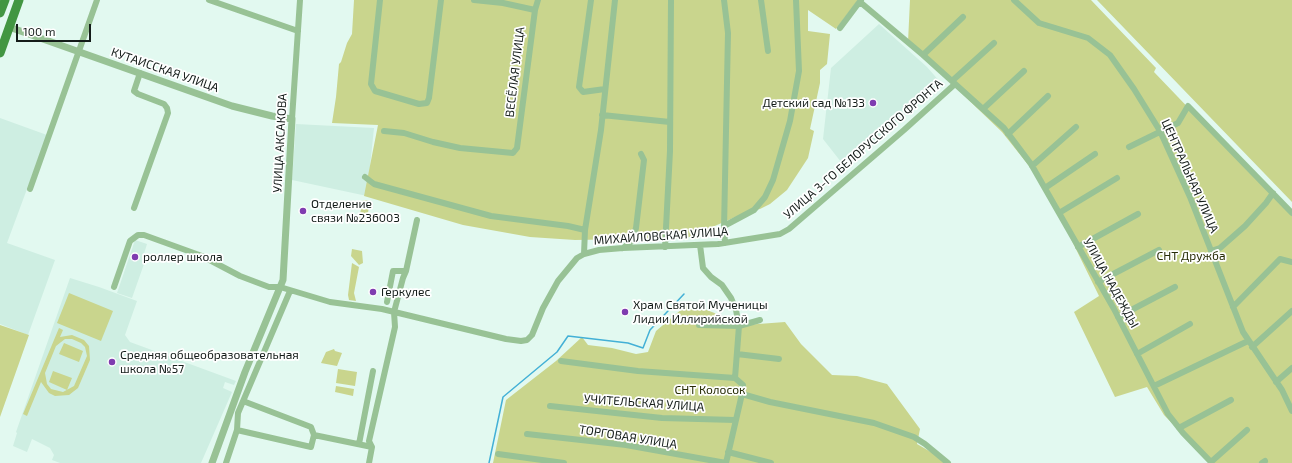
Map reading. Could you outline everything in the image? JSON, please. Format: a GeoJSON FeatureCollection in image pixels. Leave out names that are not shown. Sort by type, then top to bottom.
{"type":"FeatureCollection","features":[{"type":"Feature","properties":{"kind":"main road"},"geometry":{"type":"LineString","coordinates":[[0,13],[5,0]]}},
{"type":"Feature","properties":{"kind":"main road"},"geometry":{"type":"LineString","coordinates":[[0,53],[19,0]]}},
{"type":"Feature","properties":{"kind":"street"},"geometry":{"type":"LineString","coordinates":[[30,189],[97,0]]}},
{"type":"Feature","properties":{"kind":"street"},"geometry":{"type":"LineString","coordinates":[[209,0],[298,31]]}},
{"type":"Feature","properties":{"kind":"street","name":"УЛИЦА АКСАКОВА"},"geometry":{"type":"LineString","coordinates":[[212,463],[245,372],[280,287],[283,273],[300,0]]}},
{"type":"Feature","properties":{"kind":"street"},"geometry":{"type":"LineString","coordinates":[[380,0],[371,84],[375,91],[419,104],[427,103],[429,98],[441,0]]}},
{"type":"Feature","properties":{"kind":"street"},"geometry":{"type":"LineString","coordinates":[[474,0],[503,2],[535,10]]}},
{"type":"Feature","properties":{"kind":"street","name":"ВЕСЁЛАЯ УЛИЦА"},"geometry":{"type":"LineString","coordinates":[[384,131],[404,133],[433,142],[467,149],[513,153],[517,148],[535,10],[538,0]]}},
{"type":"Feature","properties":{"kind":"street"},"geometry":{"type":"LineString","coordinates":[[591,0],[579,87],[583,92],[605,90]]}},
{"type":"Feature","properties":{"kind":"street"},"geometry":{"type":"LineString","coordinates":[[114,288],[130,241],[138,235],[144,235],[202,256],[240,276],[269,287],[280,287],[330,302],[394,312],[511,339],[521,341],[527,340],[532,335],[543,308],[558,281],[577,258],[584,254],[585,230],[602,115],[615,0]]}},
{"type":"Feature","properties":{"kind":"street"},"geometry":{"type":"LineString","coordinates":[[665,247],[669,196],[671,0]]}},
{"type":"Feature","properties":{"kind":"street"},"geometry":{"type":"LineString","coordinates":[[724,0],[728,33],[724,226],[725,243]]}},
{"type":"Feature","properties":{"kind":"street"},"geometry":{"type":"LineString","coordinates":[[761,0],[768,51]]}},
{"type":"Feature","properties":{"kind":"street"},"geometry":{"type":"LineString","coordinates":[[724,226],[754,210],[765,197],[773,180],[790,121],[799,71],[796,0]]}},
{"type":"Feature","properties":{"kind":"street","name":"ЦЕНТРАЛЬНАЯ УЛИЦА"},"geometry":{"type":"LineString","coordinates":[[1014,0],[1039,23],[1088,38],[1110,54],[1160,131],[1190,197],[1233,307],[1248,341],[1276,382],[1292,411]]}},
{"type":"Feature","properties":{"kind":"street"},"geometry":{"type":"LineString","coordinates":[[840,28],[860,1]]}},
{"type":"Feature","properties":{"kind":"street","name":"УЛИЦА НАДЕЖДЫ"},"geometry":{"type":"LineString","coordinates":[[860,1],[983,109],[1008,134],[1032,166],[1118,317],[1168,414],[1179,428],[1212,462],[1247,430]]}},
{"type":"Feature","properties":{"kind":"street"},"geometry":{"type":"LineString","coordinates":[[923,55],[963,17]]}},
{"type":"Feature","properties":{"kind":"street","name":"КУТАИССКАЯ УЛИЦА"},"geometry":{"type":"LineString","coordinates":[[9,27],[232,106],[272,116],[292,119]]}},
{"type":"Feature","properties":{"kind":"street","name":"УЛИЦА 3-ГО БЕЛОРУССКОГО ФРОНТА"},"geometry":{"type":"LineString","coordinates":[[763,237],[780,234],[789,229],[904,130],[994,44]]}},
{"type":"Feature","properties":{"kind":"street"},"geometry":{"type":"LineString","coordinates":[[983,109],[1024,71]]}},
{"type":"Feature","properties":{"kind":"street"},"geometry":{"type":"LineString","coordinates":[[134,208],[168,113],[164,104],[134,91],[140,73]]}},
{"type":"Feature","properties":{"kind":"street"},"geometry":{"type":"LineString","coordinates":[[1008,134],[1048,96]]}},
{"type":"Feature","properties":{"kind":"street"},"geometry":{"type":"LineString","coordinates":[[1129,147],[1178,123],[1188,106],[1292,212]]}},
{"type":"Feature","properties":{"kind":"street"},"geometry":{"type":"LineString","coordinates":[[602,115],[670,122]]}},
{"type":"Feature","properties":{"kind":"street"},"geometry":{"type":"LineString","coordinates":[[1032,166],[1076,127]]}},
{"type":"Feature","properties":{"kind":"street"},"geometry":{"type":"LineString","coordinates":[[623,248],[632,241],[636,228],[644,160],[641,154]]}},
{"type":"Feature","properties":{"kind":"street"},"geometry":{"type":"LineString","coordinates":[[1044,188],[1095,154]]}},
{"type":"Feature","properties":{"kind":"street"},"geometry":{"type":"LineString","coordinates":[[365,177],[374,184],[491,216],[568,226],[585,230]]}},
{"type":"Feature","properties":{"kind":"street"},"geometry":{"type":"LineString","coordinates":[[1059,213],[1117,178]]}},
{"type":"Feature","properties":{"kind":"street"},"geometry":{"type":"LineString","coordinates":[[1211,251],[1220,248],[1244,226],[1266,203],[1273,193]]}},
{"type":"Feature","properties":{"kind":"street"},"geometry":{"type":"LineString","coordinates":[[1078,247],[1138,214]]}},
{"type":"Feature","properties":{"kind":"street"},"geometry":{"type":"LineString","coordinates":[[369,463],[372,447],[369,441],[395,327],[394,312],[406,271],[417,220]]}},
{"type":"Feature","properties":{"kind":"street","name":"МИХАЙЛОВСКАЯ УЛИЦА"},"geometry":{"type":"LineString","coordinates":[[584,254],[599,250],[700,245],[763,237]]}},
{"type":"Feature","properties":{"kind":"street"},"geometry":{"type":"LineString","coordinates":[[700,245],[704,268],[710,277],[722,285],[731,298],[736,310],[739,326],[735,378]]}},
{"type":"Feature","properties":{"kind":"street"},"geometry":{"type":"LineString","coordinates":[[1098,282],[1158,250]]}},
{"type":"Feature","properties":{"kind":"street"},"geometry":{"type":"LineString","coordinates":[[1233,307],[1280,259],[1292,262]]}},
{"type":"Feature","properties":{"kind":"street"},"geometry":{"type":"LineString","coordinates":[[387,302],[393,271],[406,271]]}},
{"type":"Feature","properties":{"kind":"street"},"geometry":{"type":"LineString","coordinates":[[1118,317],[1175,287]]}},
{"type":"Feature","properties":{"kind":"street"},"geometry":{"type":"LineString","coordinates":[[226,463],[237,430],[238,413],[290,291]]}},
{"type":"Feature","properties":{"kind":"street"},"geometry":{"type":"LineString","coordinates":[[1252,347],[1292,311]]}},
{"type":"Feature","properties":{"kind":"street"},"geometry":{"type":"LineString","coordinates":[[699,325],[739,326],[760,320]]}},
{"type":"Feature","properties":{"kind":"street"},"geometry":{"type":"LineString","coordinates":[[1137,354],[1190,324]]}},
{"type":"Feature","properties":{"kind":"street"},"geometry":{"type":"LineString","coordinates":[[1154,386],[1248,341]]}},
{"type":"Feature","properties":{"kind":"street"},"geometry":{"type":"LineString","coordinates":[[737,354],[779,359]]}},
{"type":"Feature","properties":{"kind":"street"},"geometry":{"type":"LineString","coordinates":[[561,361],[638,371],[735,378],[743,386],[726,463]]}},
{"type":"Feature","properties":{"kind":"street"},"geometry":{"type":"LineString","coordinates":[[1276,382],[1292,368]]}},
{"type":"Feature","properties":{"kind":"street"},"geometry":{"type":"LineString","coordinates":[[359,444],[373,371]]}},
{"type":"Feature","properties":{"kind":"street"},"geometry":{"type":"LineString","coordinates":[[742,394],[770,402],[874,423],[914,437],[926,444],[948,463]]}},
{"type":"Feature","properties":{"kind":"street"},"geometry":{"type":"LineString","coordinates":[[1179,428],[1231,400]]}},
{"type":"Feature","properties":{"kind":"street"},"geometry":{"type":"LineString","coordinates":[[237,430],[311,447],[314,435],[311,427],[243,401]]}},
{"type":"Feature","properties":{"kind":"street","name":"УЧИТЕЛЬСКАЯ УЛИЦА"},"geometry":{"type":"LineString","coordinates":[[550,406],[662,418],[735,420]]}},
{"type":"Feature","properties":{"kind":"street","name":"ТОРГОВАЯ УЛИЦА"},"geometry":{"type":"LineString","coordinates":[[527,434],[626,446],[726,463]]}},
{"type":"Feature","properties":{"kind":"street"},"geometry":{"type":"LineString","coordinates":[[314,435],[372,447]]}},
{"type":"Feature","properties":{"kind":"street"},"geometry":{"type":"LineString","coordinates":[[728,452],[771,463]]}},
{"type":"Feature","properties":{"kind":"street"},"geometry":{"type":"LineString","coordinates":[[498,454],[564,463]]}},
{"type":"Feature","properties":{"kind":"shaded area","name":"Детский сад №133"},"geometry":{"type":"Polygon","coordinates":[[[879,24],[927,67],[941,83],[845,167],[823,139],[831,68],[879,24]]]}},
{"type":"Feature","properties":{"kind":"shaded area"},"geometry":{"type":"Polygon","coordinates":[[[0,118],[47,135],[7,243],[55,260],[28,335],[0,324],[0,118]]]}},
{"type":"Feature","properties":{"kind":"shaded area"},"geometry":{"type":"Polygon","coordinates":[[[296,124],[374,128],[367,196],[292,180],[296,124]]]}},
{"type":"Feature","properties":{"kind":"shaded area"},"geometry":{"type":"Polygon","coordinates":[[[135,240],[147,244],[142,263],[144,264],[132,298],[117,293],[135,240]]]}},
{"type":"Feature","properties":{"kind":"shaded area","name":"Средняя общеобразовательная школа №57"},"geometry":{"type":"Polygon","coordinates":[[[70,278],[137,301],[125,335],[130,342],[236,381],[234,385],[225,382],[223,388],[232,392],[201,463],[60,463],[52,460],[54,455],[50,448],[32,439],[27,452],[13,446],[16,432],[70,278]]]}},
{"type":"Feature","properties":{"kind":"green space"},"geometry":{"type":"Polygon","coordinates":[[[354,0],[858,0],[836,29],[808,10],[808,31],[830,34],[827,64],[820,70],[820,83],[810,129],[814,131],[808,158],[787,190],[770,204],[760,209],[747,212],[687,238],[575,240],[530,237],[463,225],[364,196],[378,125],[332,123],[339,64],[352,34],[354,0]]]}},
{"type":"Feature","properties":{"kind":"green space","name":"СНТ Дружба"},"geometry":{"type":"Polygon","coordinates":[[[910,0],[1091,0],[1156,68],[1154,72],[1292,216],[1292,463],[1211,463],[1164,415],[1147,387],[1115,397],[1074,312],[1099,296],[1045,186],[1002,132],[908,42],[910,0]]]}},
{"type":"Feature","properties":{"kind":"green space"},"geometry":{"type":"Polygon","coordinates":[[[1097,0],[1292,0],[1292,202],[1097,0]]]}},
{"type":"Feature","properties":{"kind":"green space"},"geometry":{"type":"Polygon","coordinates":[[[363,200],[370,201],[366,224],[358,223],[363,200]]]}},
{"type":"Feature","properties":{"kind":"green space"},"geometry":{"type":"Polygon","coordinates":[[[352,249],[362,251],[363,263],[359,265],[351,256],[352,249]]]}},
{"type":"Feature","properties":{"kind":"green space"},"geometry":{"type":"Polygon","coordinates":[[[352,263],[359,267],[354,293],[356,301],[349,300],[348,295],[352,263]]]}},
{"type":"Feature","properties":{"kind":"green space"},"geometry":{"type":"Polygon","coordinates":[[[69,293],[113,311],[101,341],[57,323],[69,293]]]}},
{"type":"Feature","properties":{"kind":"green space","name":"СНТ Колосок"},"geometry":{"type":"Polygon","coordinates":[[[689,303],[745,325],[785,322],[801,344],[832,375],[857,376],[887,384],[920,429],[917,444],[950,463],[493,463],[506,400],[556,361],[582,337],[588,345],[612,348],[636,354],[648,352],[656,331],[689,303]]]}},
{"type":"Feature","properties":{"kind":"green space"},"geometry":{"type":"Polygon","coordinates":[[[0,325],[29,335],[0,417],[0,325]]]}},
{"type":"Feature","properties":{"kind":"green space"},"geometry":{"type":"Polygon","coordinates":[[[59,328],[63,330],[60,337],[72,335],[84,340],[89,346],[90,360],[78,388],[69,395],[55,396],[49,393],[41,382],[27,416],[23,414],[59,328]],[[65,339],[56,346],[45,373],[47,384],[51,389],[63,392],[74,386],[87,356],[85,347],[81,343],[72,339],[65,339]]]}},
{"type":"Feature","properties":{"kind":"green space"},"geometry":{"type":"Polygon","coordinates":[[[64,343],[83,351],[79,362],[59,354],[64,343]]]}},
{"type":"Feature","properties":{"kind":"green space"},"geometry":{"type":"Polygon","coordinates":[[[334,349],[335,351],[342,353],[337,366],[321,363],[326,352],[334,349]]]}},
{"type":"Feature","properties":{"kind":"green space"},"geometry":{"type":"Polygon","coordinates":[[[338,369],[357,372],[355,386],[336,383],[338,369]]]}},
{"type":"Feature","properties":{"kind":"green space"},"geometry":{"type":"Polygon","coordinates":[[[53,371],[72,378],[67,390],[49,382],[53,371]]]}},
{"type":"Feature","properties":{"kind":"green space"},"geometry":{"type":"Polygon","coordinates":[[[336,386],[354,389],[353,396],[335,392],[336,386]]]}},
{"type":"Feature","properties":{"kind":"waterway"},"geometry":{"type":"LineString","coordinates":[[489,463],[503,397],[557,352],[568,336],[628,343],[643,348],[650,330],[684,294]]}},
{"type":"Feature","properties":{"kind":"place","name":"Детский сад №133"},"geometry":{"type":"Point","coordinates":[873,103]}},
{"type":"Feature","properties":{"kind":"place","name":"Отделение связи №236003"},"geometry":{"type":"Point","coordinates":[303,211]}},
{"type":"Feature","properties":{"kind":"place","name":"роллер школа"},"geometry":{"type":"Point","coordinates":[135,257]}},
{"type":"Feature","properties":{"kind":"place","name":"Геркулес"},"geometry":{"type":"Point","coordinates":[373,292]}},
{"type":"Feature","properties":{"kind":"place","name":"Храм Святой Мученицы Лидии Иллирийской"},"geometry":{"type":"Point","coordinates":[625,312]}},
{"type":"Feature","properties":{"kind":"place","name":"Средняя общеобразовательная школа №57"},"geometry":{"type":"Point","coordinates":[112,362]}}]}
